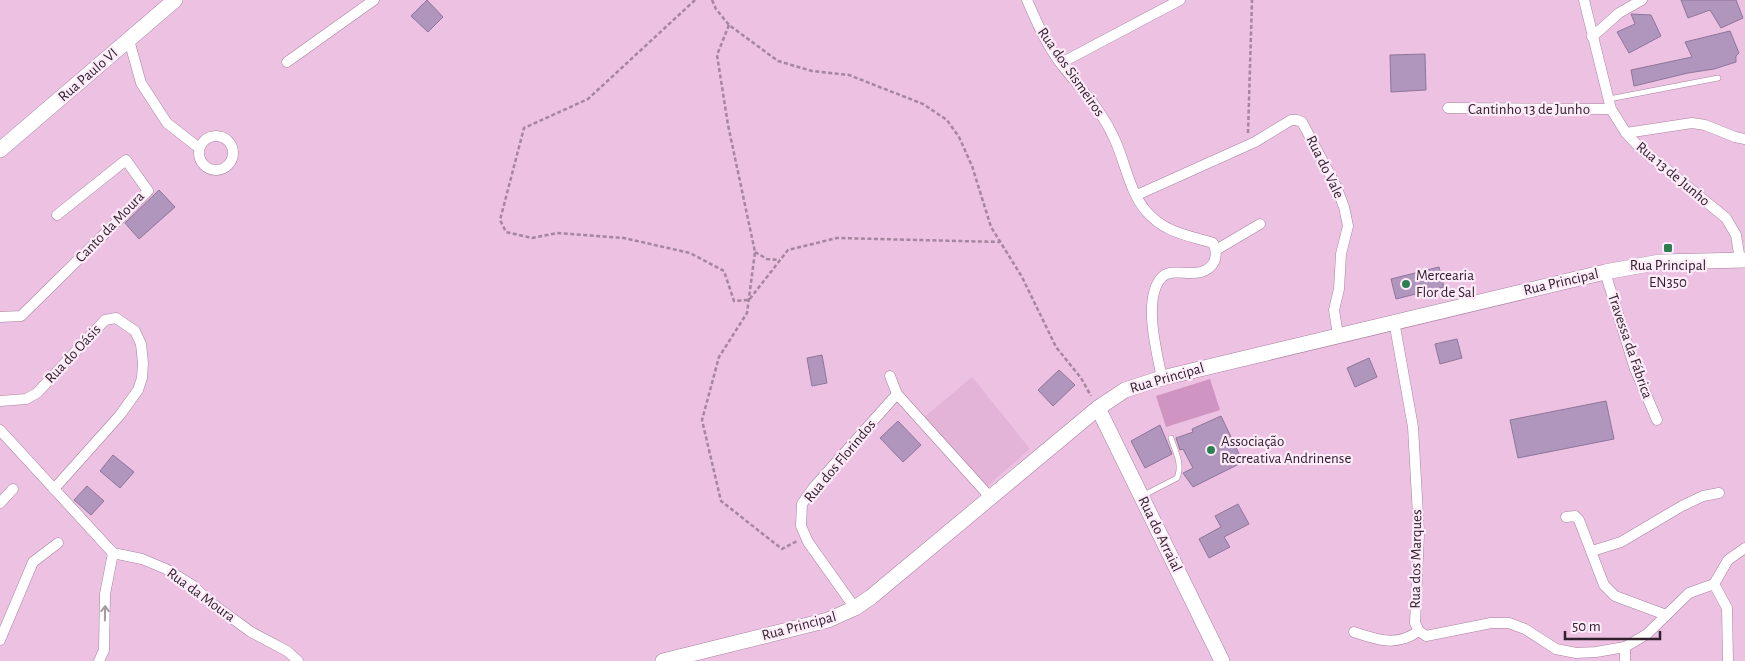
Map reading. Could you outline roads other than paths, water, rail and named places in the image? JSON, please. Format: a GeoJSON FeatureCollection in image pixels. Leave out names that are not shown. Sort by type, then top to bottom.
{"type":"FeatureCollection","features":[{"type":"Feature","properties":{"kind":"main road","name":"Rua Paulo VI"},"geometry":{"type":"LineString","coordinates":[[0,150],[175,0]]}},
{"type":"Feature","properties":{"kind":"main road","name":"Rua Principal"},"geometry":{"type":"LineString","coordinates":[[663,661],[828,620],[855,608],[871,597],[1098,408],[1125,390],[1162,378],[1605,272],[1660,262],[1743,260]]}},
{"type":"Feature","properties":{"kind":"main road","name":"Rua do Arraial"},"geometry":{"type":"LineString","coordinates":[[1098,408],[1222,661]]}},
{"type":"Feature","properties":{"kind":"street"},"geometry":{"type":"LineString","coordinates":[[287,62],[374,0]]}},
{"type":"Feature","properties":{"kind":"street","name":"Rua dos Sismeiros"},"geometry":{"type":"LineString","coordinates":[[1027,0],[1041,33],[1061,64],[1097,106],[1115,138],[1136,195],[1145,210],[1170,231],[1213,244],[1216,250]]}},
{"type":"Feature","properties":{"kind":"street"},"geometry":{"type":"LineString","coordinates":[[1061,64],[1180,0]]}},
{"type":"Feature","properties":{"kind":"street","name":"Rua 13 de Junho"},"geometry":{"type":"LineString","coordinates":[[1584,0],[1610,104],[1626,133],[1640,148],[1726,218],[1736,235],[1743,260]]}},
{"type":"Feature","properties":{"kind":"street"},"geometry":{"type":"LineString","coordinates":[[1592,37],[1619,13],[1642,0]]}},
{"type":"Feature","properties":{"kind":"street"},"geometry":{"type":"LineString","coordinates":[[129,40],[141,82],[167,123],[199,148]]}},
{"type":"Feature","properties":{"kind":"street","name":"Cantinho 13 de Junho"},"geometry":{"type":"LineString","coordinates":[[1448,108],[1610,104]]}},
{"type":"Feature","properties":{"kind":"street","name":"Rua do Vale"},"geometry":{"type":"LineString","coordinates":[[1136,195],[1248,145],[1291,120],[1302,122],[1336,186],[1344,207],[1348,226],[1341,254],[1340,289],[1334,310],[1338,335]]}},
{"type":"Feature","properties":{"kind":"street"},"geometry":{"type":"LineString","coordinates":[[1626,133],[1692,123],[1706,125],[1735,137],[1745,138]]}},
{"type":"Feature","properties":{"kind":"street","name":"Canto da Moura"},"geometry":{"type":"LineString","coordinates":[[0,317],[21,316],[148,191],[126,160],[58,215]]}},
{"type":"Feature","properties":{"kind":"street"},"geometry":{"type":"LineString","coordinates":[[1162,378],[1154,342],[1152,303],[1156,284],[1163,275],[1198,272],[1209,268],[1215,260],[1216,250],[1260,224]]}},
{"type":"Feature","properties":{"kind":"street","name":"Travessa da Fábrica"},"geometry":{"type":"LineString","coordinates":[[1605,272],[1635,370],[1657,420]]}},
{"type":"Feature","properties":{"kind":"street","name":"Rua do Oásis"},"geometry":{"type":"LineString","coordinates":[[0,401],[26,400],[38,393],[105,320],[116,318],[135,331],[142,344],[143,363],[142,378],[138,390],[120,415],[54,489]]}},
{"type":"Feature","properties":{"kind":"street","name":"Rua dos Marques"},"geometry":{"type":"LineString","coordinates":[[1394,321],[1413,427],[1419,533],[1415,623],[1419,631]]}},
{"type":"Feature","properties":{"kind":"street"},"geometry":{"type":"LineString","coordinates":[[890,376],[897,394],[990,497]]}},
{"type":"Feature","properties":{"kind":"street","name":"Rua dos Florindos"},"geometry":{"type":"LineString","coordinates":[[855,608],[805,537],[801,526],[802,504],[814,487],[897,394]]}},
{"type":"Feature","properties":{"kind":"street"},"geometry":{"type":"LineString","coordinates":[[0,430],[113,553],[105,594],[104,650],[99,661]]}},
{"type":"Feature","properties":{"kind":"street"},"geometry":{"type":"LineString","coordinates":[[0,503],[13,490]]}},
{"type":"Feature","properties":{"kind":"street"},"geometry":{"type":"LineString","coordinates":[[1592,551],[1621,542],[1682,506],[1703,496],[1719,493]]}},
{"type":"Feature","properties":{"kind":"street"},"geometry":{"type":"LineString","coordinates":[[1566,517],[1575,516],[1579,520],[1602,580],[1609,591],[1615,596],[1666,615]]}},
{"type":"Feature","properties":{"kind":"street"},"geometry":{"type":"LineString","coordinates":[[0,640],[33,562],[58,543]]}},
{"type":"Feature","properties":{"kind":"street"},"geometry":{"type":"LineString","coordinates":[[1354,632],[1377,639],[1395,641],[1408,639],[1419,631],[1426,636],[1491,623],[1509,623],[1525,629],[1556,649],[1576,653],[1625,647],[1647,634],[1689,594],[1714,584],[1728,560],[1745,548]]}},
{"type":"Feature","properties":{"kind":"street","name":"Rua da Moura"},"geometry":{"type":"LineString","coordinates":[[113,553],[142,559],[166,569],[192,585],[210,602],[251,632],[287,651],[298,661]]}},
{"type":"Feature","properties":{"kind":"street"},"geometry":{"type":"LineString","coordinates":[[1714,584],[1726,608],[1728,661]]}},
{"type":"Feature","properties":{"kind":"street"},"geometry":{"type":"LineString","coordinates":[[1625,647],[1625,661]]}},
{"type":"Feature","properties":{"kind":"lane"},"geometry":{"type":"LineString","coordinates":[[1610,104],[1718,78]]}},
{"type":"Feature","properties":{"kind":"lane"},"geometry":{"type":"LineString","coordinates":[[1141,497],[1177,478],[1180,472],[1179,462],[1171,438]]}},
{"type":"Feature","properties":{"kind":"place","name":"Rua Principal EN350"},"geometry":{"type":"Point","coordinates":[1668,248]}},
{"type":"Feature","properties":{"kind":"place","name":"Mercearia Flor de Sal"},"geometry":{"type":"Point","coordinates":[1406,284]}},
{"type":"Feature","properties":{"kind":"place","name":"Associação Recreativa Andrinense"},"geometry":{"type":"Point","coordinates":[1211,450]}}]}
